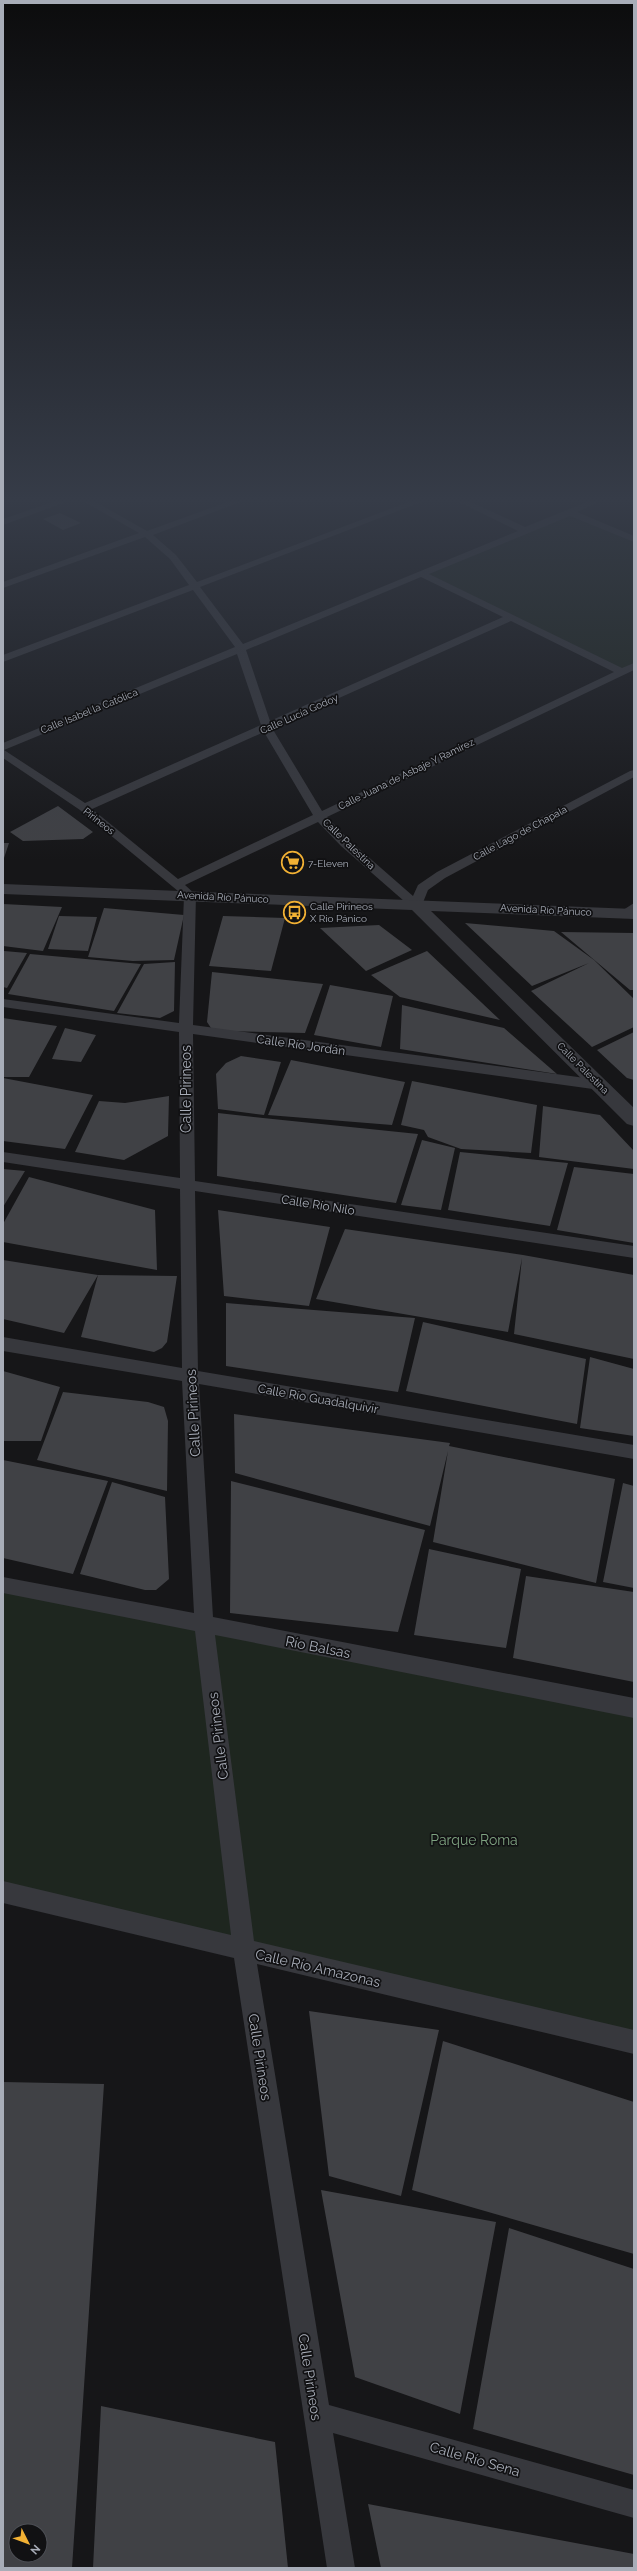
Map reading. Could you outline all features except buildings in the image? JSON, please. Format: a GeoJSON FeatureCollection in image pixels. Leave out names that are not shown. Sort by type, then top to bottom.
{"type":"FeatureCollection","features":[{"type":"Feature","properties":{"kind":"street"},"geometry":{"type":"LineString","coordinates":[[3,659],[104,621]]}},
{"type":"Feature","properties":{"kind":"street","name":"Calle Palestina"},"geometry":{"type":"LineString","coordinates":[[221,621],[241,648],[267,728],[319,816],[345,843],[416,905],[634,1118]]}},
{"type":"Feature","properties":{"kind":"street","name":"Calle Isabel la Católica"},"geometry":{"type":"LineString","coordinates":[[3,747],[307,621]]}},
{"type":"Feature","properties":{"kind":"street","name":"Calle Lucía Godoy"},"geometry":{"type":"LineString","coordinates":[[84,808],[267,728],[503,621]]}},
{"type":"Feature","properties":{"kind":"street"},"geometry":{"type":"LineString","coordinates":[[520,621],[621,671]]}},
{"type":"Feature","properties":{"kind":"street","name":"Calle Juana de Asbaje Y Ramírez"},"geometry":{"type":"LineString","coordinates":[[178,884],[634,666]]}},
{"type":"Feature","properties":{"kind":"street","name":"Pirineos"},"geometry":{"type":"LineString","coordinates":[[3,753],[84,808],[190,895]]}},
{"type":"Feature","properties":{"kind":"street","name":"Calle Lago de Chapala"},"geometry":{"type":"LineString","coordinates":[[416,905],[422,888],[441,875],[633,775]]}},
{"type":"Feature","properties":{"kind":"street","name":"Avenida Río Pánuco"},"geometry":{"type":"LineString","coordinates":[[3,889],[630,912]]}},
{"type":"Feature","properties":{"kind":"street","name":"Calle Pirineos"},"geometry":{"type":"LineString","coordinates":[[190,895],[186,1030],[190,1377],[204,1625],[244,1951],[341,2568]]}},
{"type":"Feature","properties":{"kind":"street","name":"Calle Río Jordán"},"geometry":{"type":"LineString","coordinates":[[3,1003],[186,1030],[600,1085]]}},
{"type":"Feature","properties":{"kind":"street","name":"Calle Río Nilo"},"geometry":{"type":"LineString","coordinates":[[3,1157],[634,1252]]}},
{"type":"Feature","properties":{"kind":"street","name":"Calle Río Guadalquivir"},"geometry":{"type":"LineString","coordinates":[[3,1344],[634,1452]]}},
{"type":"Feature","properties":{"kind":"street","name":"Río Balsas"},"geometry":{"type":"LineString","coordinates":[[3,1586],[634,1708]]}},
{"type":"Feature","properties":{"kind":"street","name":"Calle Río Amazonas"},"geometry":{"type":"LineString","coordinates":[[3,1892],[244,1951],[634,2042]]}},
{"type":"Feature","properties":{"kind":"street","name":"Calle Río Sena"},"geometry":{"type":"LineString","coordinates":[[316,2415],[634,2504]]}},
{"type":"Feature","properties":{"kind":"green space"},"geometry":{"type":"Polygon","coordinates":[[[518,621],[634,621],[634,666],[621,671],[518,621]]]}},
{"type":"Feature","properties":{"kind":"green space","name":"Parque Roma"},"geometry":{"type":"Polygon","coordinates":[[[3,1584],[634,1708],[634,2041],[3,1891],[3,1584]]]}},
{"type":"Feature","properties":{"kind":"place","name":"7-Eleven"},"geometry":{"type":"Point","coordinates":[293,863]}},
{"type":"Feature","properties":{"kind":"place","name":"Calle Pirineos X Rio Pánico"},"geometry":{"type":"Point","coordinates":[294,912]}}]}
